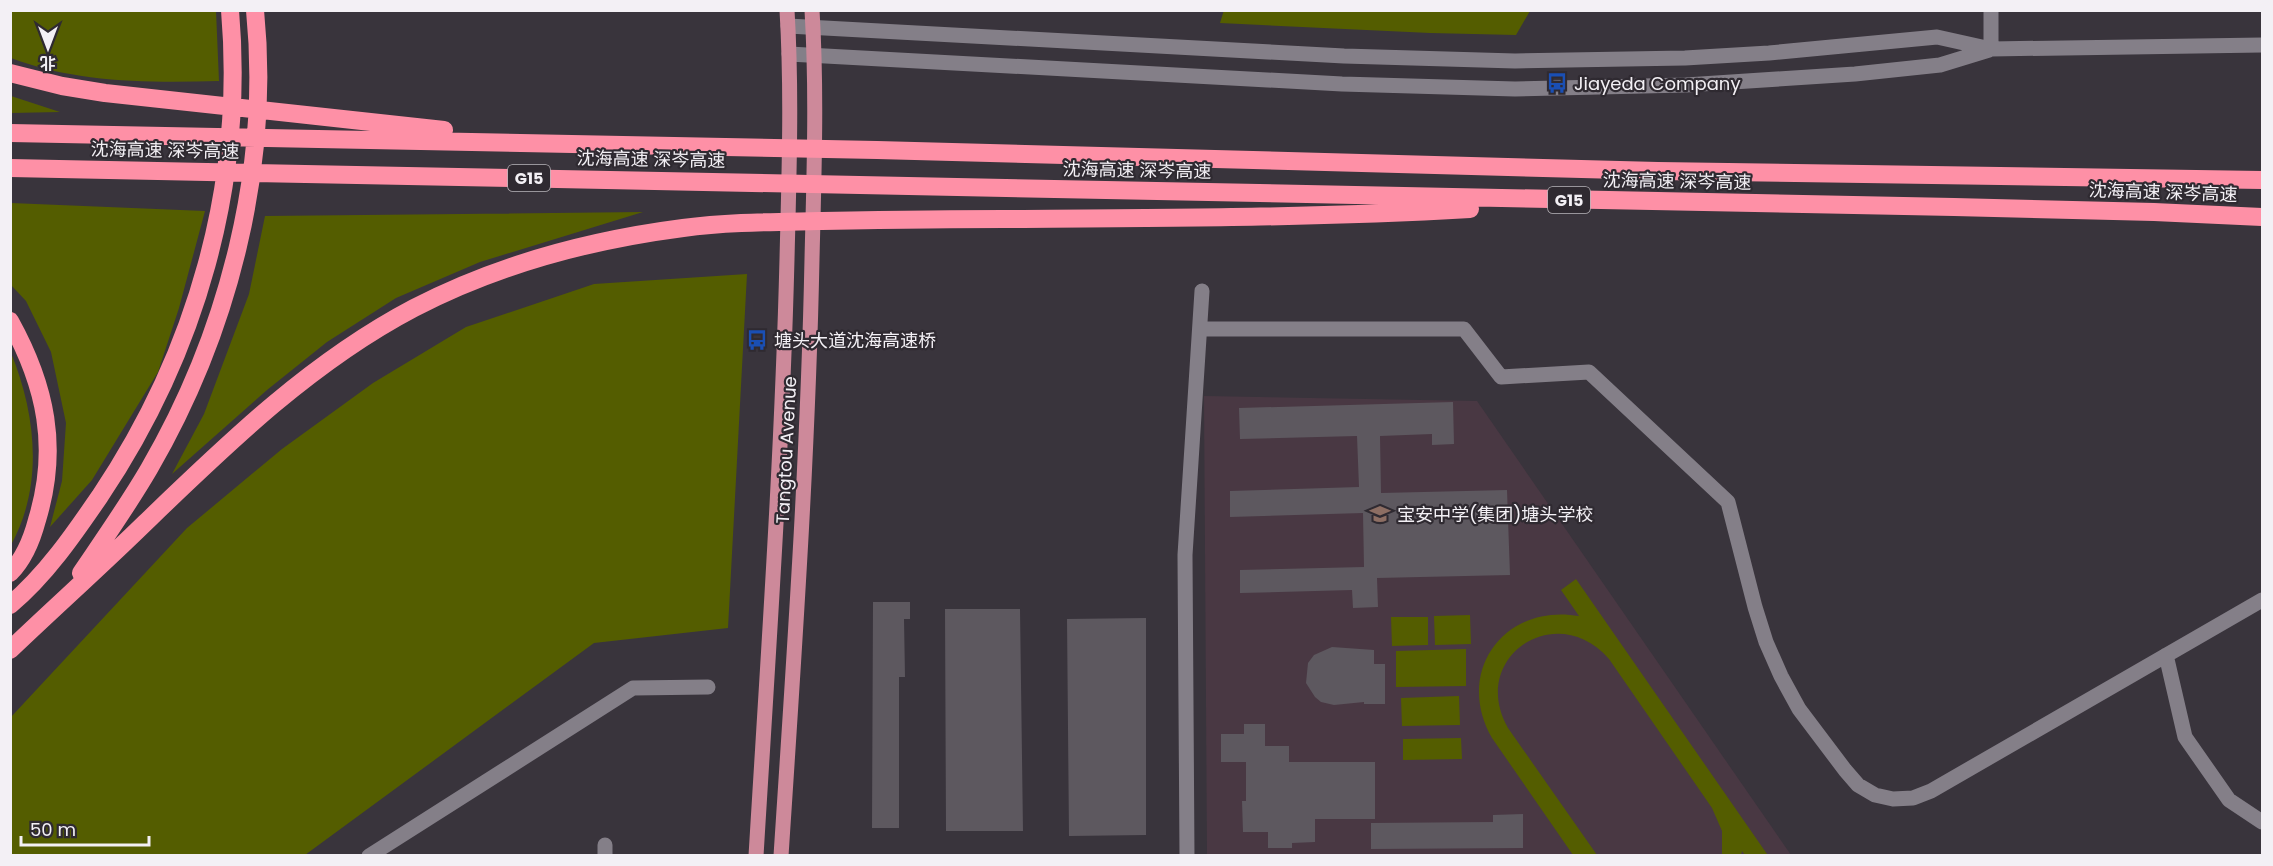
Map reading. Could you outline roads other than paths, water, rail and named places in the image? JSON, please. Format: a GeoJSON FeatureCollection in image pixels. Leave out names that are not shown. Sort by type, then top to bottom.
{"type":"FeatureCollection","features":[{"type":"Feature","properties":{"kind":"highway"},"geometry":{"type":"LineString","coordinates":[[10,605],[20,597],[71,537],[128,453],[170,371],[188,327],[218,222],[228,160],[234,82],[230,10]]}},
{"type":"Feature","properties":{"kind":"highway"},"geometry":{"type":"LineString","coordinates":[[64,599],[149,469],[189,390],[213,329],[229,279],[243,222],[252,164],[258,77],[255,10]]}},
{"type":"Feature","properties":{"kind":"highway"},"geometry":{"type":"LineString","coordinates":[[10,73],[62,86],[154,99],[562,144]]}},
{"type":"Feature","properties":{"kind":"highway","name":"沈海高速 深岑高速"},"geometry":{"type":"LineString","coordinates":[[10,133],[877,150],[1658,171],[2262,180]]}},
{"type":"Feature","properties":{"kind":"highway","name":"沈海高速 深岑高速"},"geometry":{"type":"LineString","coordinates":[[10,168],[2130,211],[2262,217]]}},
{"type":"Feature","properties":{"kind":"highway"},"geometry":{"type":"LineString","coordinates":[[10,650],[215,455],[267,409],[326,362],[414,309],[492,274],[547,256],[684,227],[736,223],[1341,215],[1606,201]]}},
{"type":"Feature","properties":{"kind":"highway"},"geometry":{"type":"LineString","coordinates":[[10,321],[25,347],[37,376],[48,437],[48,471],[42,504],[32,538],[10,573]]}},
{"type":"Feature","properties":{"kind":"main road","name":"Tangtou Avenue"},"geometry":{"type":"LineString","coordinates":[[781,855],[810,382],[815,56],[812,10]]}},
{"type":"Feature","properties":{"kind":"main road","name":"Tangtou Avenue"},"geometry":{"type":"LineString","coordinates":[[756,855],[784,381],[790,122],[787,18]]}},
{"type":"Feature","properties":{"kind":"street"},"geometry":{"type":"LineString","coordinates":[[1991,10],[1992,49]]}},
{"type":"Feature","properties":{"kind":"street"},"geometry":{"type":"LineString","coordinates":[[787,18],[813,28],[1451,60],[1685,58],[1793,51],[1937,37],[1992,49],[2262,45]]}},
{"type":"Feature","properties":{"kind":"street"},"geometry":{"type":"LineString","coordinates":[[789,54],[1342,84],[1526,89],[1686,85],[1834,76],[1940,65],[1992,49]]}},
{"type":"Feature","properties":{"kind":"street"},"geometry":{"type":"LineString","coordinates":[[1187,855],[1185,555],[1202,291]]}},
{"type":"Feature","properties":{"kind":"street"},"geometry":{"type":"LineString","coordinates":[[1200,329],[1464,329],[1501,377],[1589,372],[1728,502],[1755,607],[1780,676],[1799,709],[1845,770],[1858,785],[1875,795],[1903,799],[1931,791],[2262,600]]}},
{"type":"Feature","properties":{"kind":"street"},"geometry":{"type":"LineString","coordinates":[[2166,655],[2185,737],[2229,800],[2262,822]]}},
{"type":"Feature","properties":{"kind":"street"},"geometry":{"type":"LineString","coordinates":[[369,855],[633,688],[708,687]]}},
{"type":"Feature","properties":{"kind":"place","name":"Jiayeda Company"},"geometry":{"type":"Point","coordinates":[1557,83]}},
{"type":"Feature","properties":{"kind":"place","name":"塘头大道沈海高速桥"},"geometry":{"type":"Point","coordinates":[757,340]}},
{"type":"Feature","properties":{"kind":"place","name":"宝安中学(集团)塘头学校"},"geometry":{"type":"Point","coordinates":[1380,514]}}]}
